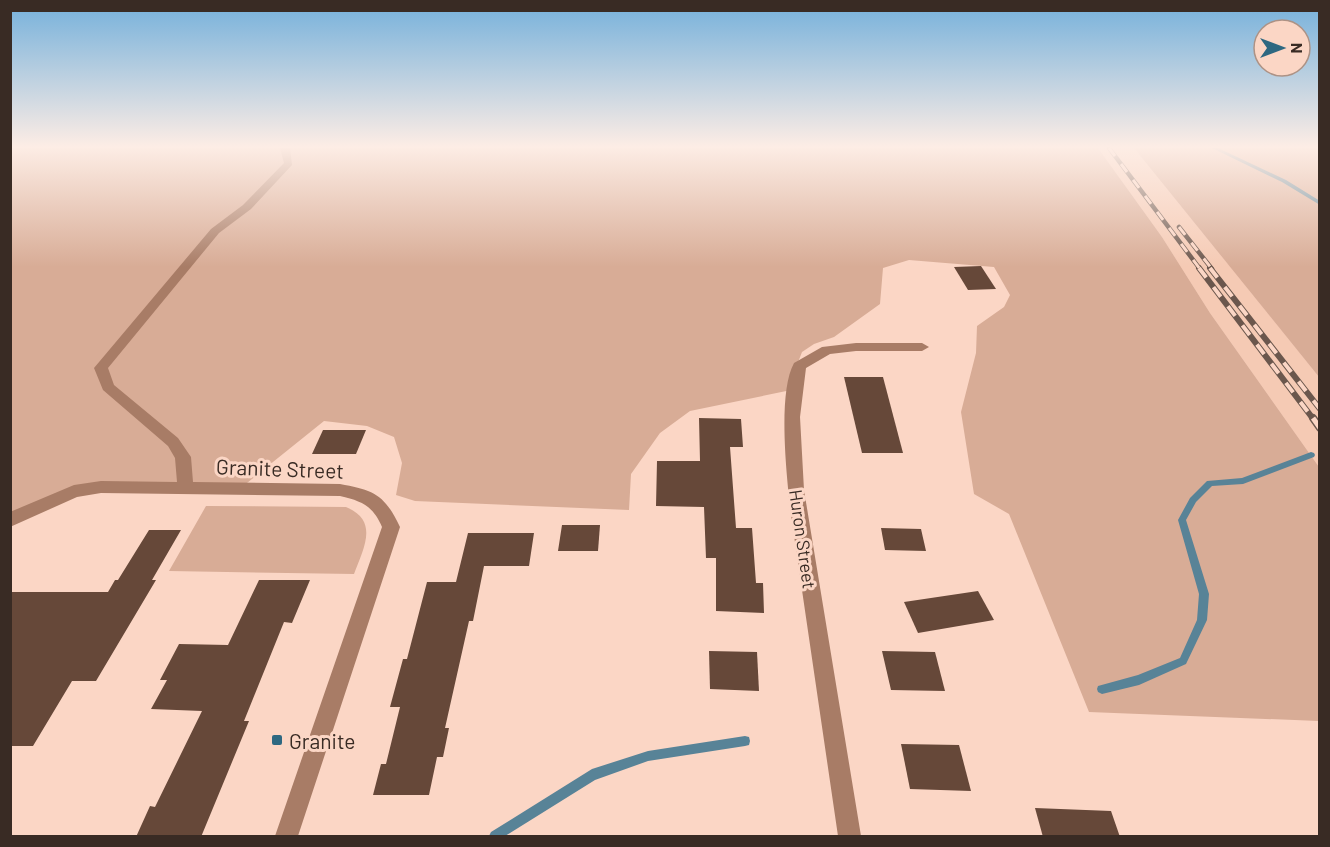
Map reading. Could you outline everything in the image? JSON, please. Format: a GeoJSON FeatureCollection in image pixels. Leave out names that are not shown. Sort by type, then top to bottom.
{"type":"FeatureCollection","features":[{"type":"Feature","properties":{"kind":"street"},"geometry":{"type":"LineString","coordinates":[[185,488],[183,457],[173,442],[108,387],[101,368],[215,231],[247,207],[267,188]]}},
{"type":"Feature","properties":{"kind":"street","name":"Huron Street"},"geometry":{"type":"LineString","coordinates":[[849,837],[814,619],[792,455],[792,398],[799,366],[827,350],[856,347],[922,347]]}},
{"type":"Feature","properties":{"kind":"street","name":"Granite Street"},"geometry":{"type":"LineString","coordinates":[[10,520],[74,491],[101,487],[350,492],[370,496],[384,510],[391,527],[287,837]]}},
{"type":"Feature","properties":{"kind":"shaded area"},"geometry":{"type":"Polygon","coordinates":[[[11,188],[1126,188],[1162,237],[1210,313],[1319,467],[1319,721],[1089,712],[1009,514],[974,494],[961,412],[976,353],[977,326],[1004,307],[1010,295],[994,267],[909,260],[883,268],[880,304],[834,337],[814,344],[802,352],[797,365],[796,389],[690,411],[660,433],[631,474],[629,510],[415,501],[396,495],[402,463],[394,437],[367,426],[324,421],[242,487],[100,485],[11,517],[11,188]]]}},
{"type":"Feature","properties":{"kind":"shaded area"},"geometry":{"type":"Polygon","coordinates":[[[1126,188],[1166,188],[1319,377],[1319,467],[1210,313],[1162,237],[1126,188]]]}},
{"type":"Feature","properties":{"kind":"shaded area"},"geometry":{"type":"Polygon","coordinates":[[[1166,188],[1319,188],[1319,377],[1166,188]]]}},
{"type":"Feature","properties":{"kind":"shaded area"},"geometry":{"type":"Polygon","coordinates":[[[206,506],[346,507],[363,520],[366,528],[364,546],[354,574],[169,571],[206,506]]]}},
{"type":"Feature","properties":{"kind":"building"},"geometry":{"type":"Polygon","coordinates":[[[981,266],[996,289],[968,290],[954,267],[981,266]]]}},
{"type":"Feature","properties":{"kind":"building"},"geometry":{"type":"Polygon","coordinates":[[[844,377],[883,377],[903,453],[862,453],[844,377]]]}},
{"type":"Feature","properties":{"kind":"building"},"geometry":{"type":"Polygon","coordinates":[[[699,418],[741,419],[743,447],[730,447],[736,528],[752,528],[756,583],[763,583],[764,613],[716,611],[716,558],[706,558],[704,507],[656,506],[657,461],[700,461],[699,418]]]}},
{"type":"Feature","properties":{"kind":"building"},"geometry":{"type":"Polygon","coordinates":[[[323,430],[366,430],[356,454],[312,454],[323,430]]]}},
{"type":"Feature","properties":{"kind":"building"},"geometry":{"type":"Polygon","coordinates":[[[562,525],[600,525],[598,551],[558,551],[562,525]]]}},
{"type":"Feature","properties":{"kind":"building"},"geometry":{"type":"Polygon","coordinates":[[[881,528],[921,529],[926,551],[885,550],[881,528]]]}},
{"type":"Feature","properties":{"kind":"building"},"geometry":{"type":"Polygon","coordinates":[[[149,530],[181,530],[152,580],[156,580],[96,681],[72,681],[33,746],[10,746],[10,592],[108,592],[149,530]]]}},
{"type":"Feature","properties":{"kind":"building"},"geometry":{"type":"Polygon","coordinates":[[[468,533],[534,533],[529,566],[484,566],[473,621],[469,621],[445,728],[449,728],[443,757],[437,757],[429,795],[373,795],[381,764],[386,764],[400,707],[390,707],[403,659],[407,659],[427,582],[456,582],[468,533]]]}},
{"type":"Feature","properties":{"kind":"building"},"geometry":{"type":"Polygon","coordinates":[[[259,580],[310,580],[292,623],[284,622],[244,721],[249,721],[201,837],[136,837],[150,806],[155,807],[202,711],[151,709],[167,680],[160,680],[179,644],[228,645],[259,580]]]}},
{"type":"Feature","properties":{"kind":"building"},"geometry":{"type":"Polygon","coordinates":[[[978,591],[994,620],[918,633],[904,602],[978,591]]]}},
{"type":"Feature","properties":{"kind":"building"},"geometry":{"type":"Polygon","coordinates":[[[709,651],[757,652],[759,691],[710,689],[709,651]]]}},
{"type":"Feature","properties":{"kind":"building"},"geometry":{"type":"Polygon","coordinates":[[[882,651],[935,652],[945,691],[891,690],[882,651]]]}},
{"type":"Feature","properties":{"kind":"building"},"geometry":{"type":"Polygon","coordinates":[[[901,744],[959,745],[971,791],[910,789],[901,744]]]}},
{"type":"Feature","properties":{"kind":"building"},"geometry":{"type":"Polygon","coordinates":[[[1035,808],[1111,811],[1120,837],[1043,837],[1035,808]]]}},
{"type":"Feature","properties":{"kind":"waterway"},"geometry":{"type":"LineString","coordinates":[[1294,188],[1320,204]]}},
{"type":"Feature","properties":{"kind":"waterway"},"geometry":{"type":"LineString","coordinates":[[1102,689],[1139,680],[1183,661],[1202,620],[1204,594],[1182,520],[1193,500],[1210,483],[1243,481],[1311,455]]}},
{"type":"Feature","properties":{"kind":"waterway"},"geometry":{"type":"LineString","coordinates":[[495,836],[592,775],[648,756],[745,741]]}},
{"type":"Feature","properties":{"kind":"railway"},"geometry":{"type":"LineString","coordinates":[[1139,188],[1200,269]]}},
{"type":"Feature","properties":{"kind":"railway"},"geometry":{"type":"LineString","coordinates":[[1179,227],[1212,269]]}},
{"type":"Feature","properties":{"kind":"railway"},"geometry":{"type":"LineString","coordinates":[[1199,268],[1314,420]]}},
{"type":"Feature","properties":{"kind":"railway"},"geometry":{"type":"LineString","coordinates":[[1210,268],[1320,409]]}},
{"type":"Feature","properties":{"kind":"railway"},"geometry":{"type":"LineString","coordinates":[[1313,418],[1320,428]]}},
{"type":"Feature","properties":{"kind":"place","name":"Granite"},"geometry":{"type":"Point","coordinates":[277,740]}}]}
